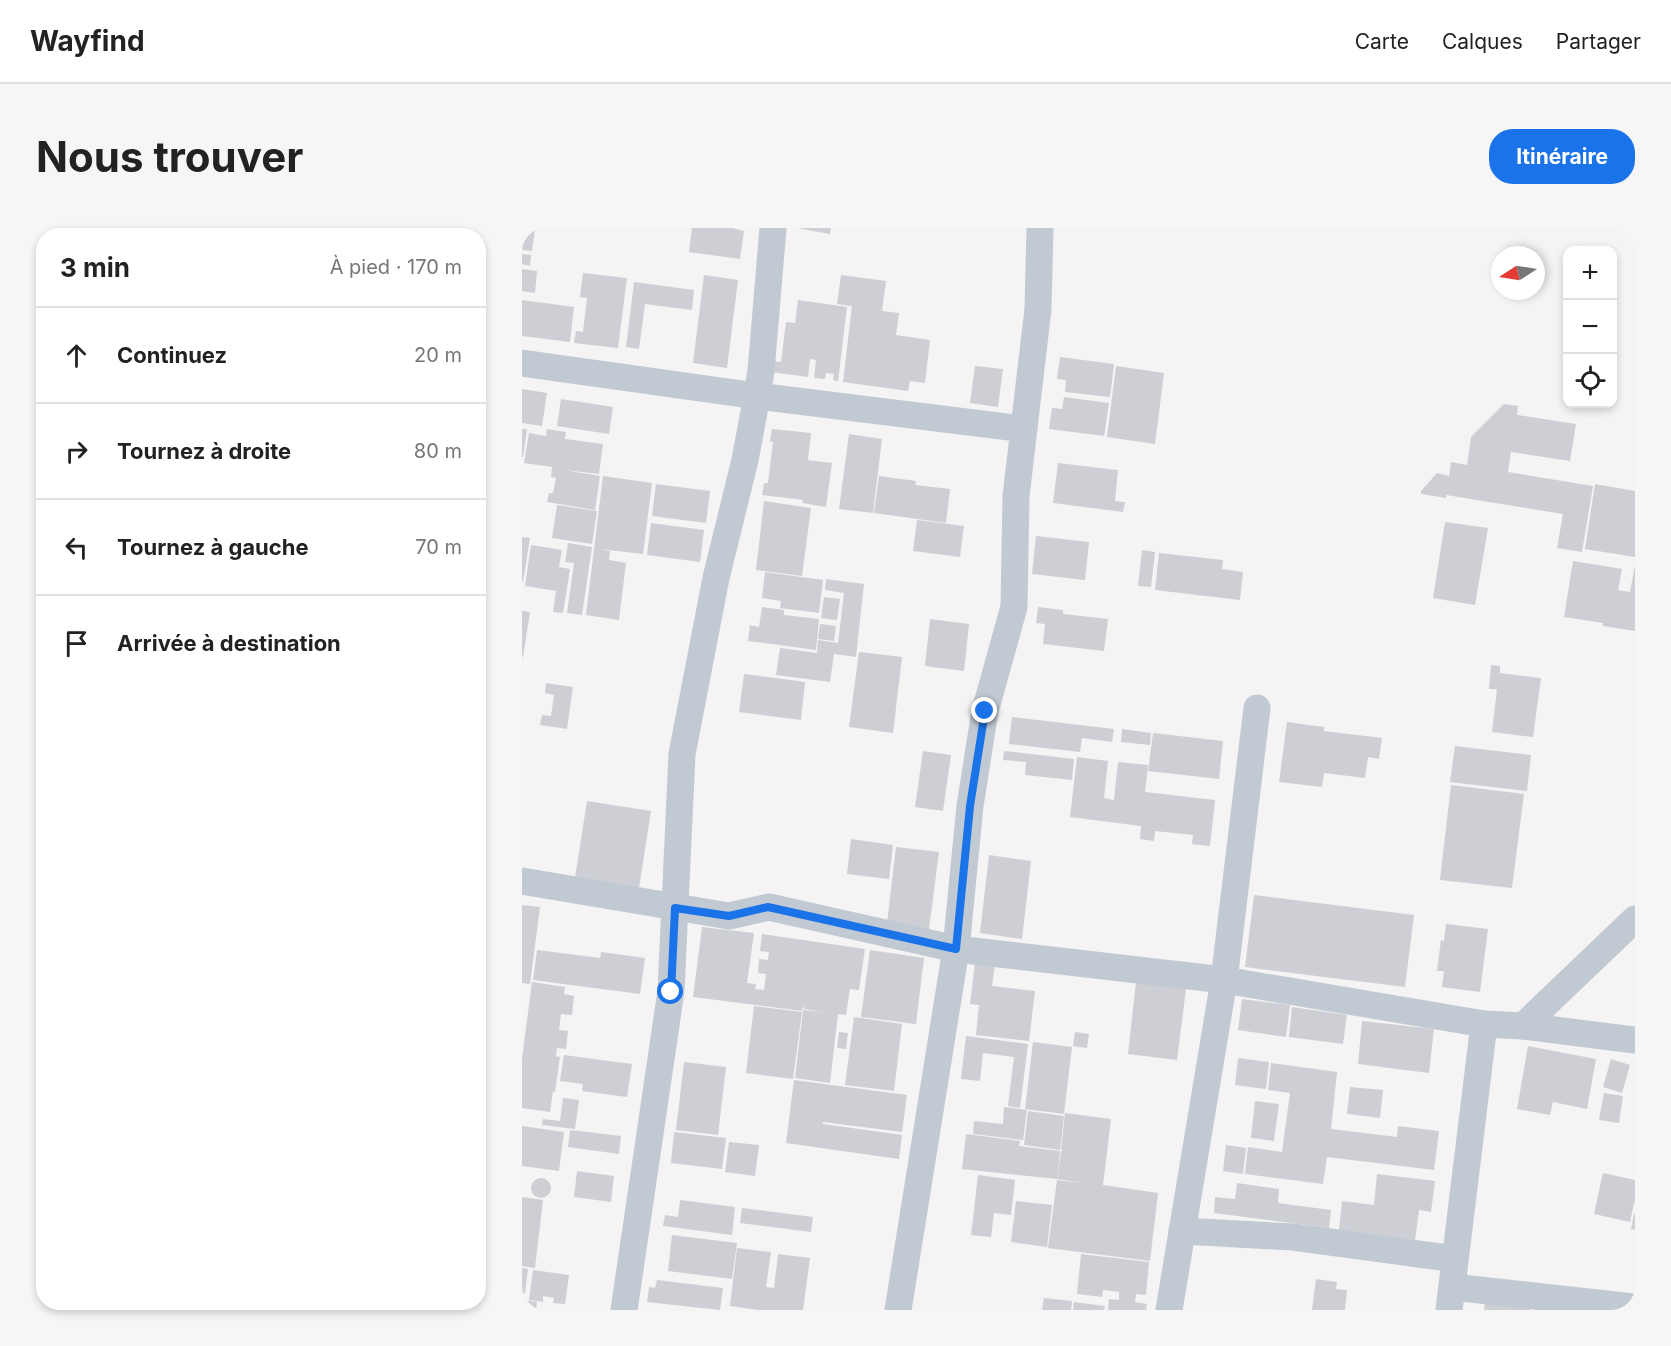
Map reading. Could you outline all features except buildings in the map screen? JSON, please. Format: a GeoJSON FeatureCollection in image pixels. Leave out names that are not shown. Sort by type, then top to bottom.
{"type":"FeatureCollection","features":[{"type":"Feature","properties":{"kind":"street"},"geometry":{"type":"LineString","coordinates":[[624,1310],[671,992],[682,754],[716,578],[745,460],[757,396],[773,228]]}},
{"type":"Feature","properties":{"kind":"street"},"geometry":{"type":"LineString","coordinates":[[898,1310],[956,949],[970,806],[985,711],[1014,607],[1016,496],[1038,309],[1040,228]]}},
{"type":"Feature","properties":{"kind":"street"},"geometry":{"type":"LineString","coordinates":[[522,363],[757,396],[1024,429]]}},
{"type":"Feature","properties":{"kind":"street"},"geometry":{"type":"LineString","coordinates":[[1169,1310],[1224,980],[1257,708]]}},
{"type":"Feature","properties":{"kind":"street"},"geometry":{"type":"LineString","coordinates":[[522,881],[729,916],[768,907],[956,949],[1224,980],[1484,1024],[1523,1026],[1635,1040]]}},
{"type":"Feature","properties":{"kind":"street"},"geometry":{"type":"LineString","coordinates":[[1523,1026],[1635,919]]}},
{"type":"Feature","properties":{"kind":"street"},"geometry":{"type":"LineString","coordinates":[[1484,1024],[1450,1299],[1635,1307]]}},
{"type":"Feature","properties":{"kind":"street"},"geometry":{"type":"LineString","coordinates":[[1182,1231],[1293,1237],[1455,1258]]}},
{"type":"Feature","properties":{"kind":"route"},"geometry":{"type":"LineString","coordinates":[[671,992],[675,908],[729,916],[768,907],[956,949],[970,806],[985,711]]}}]}
